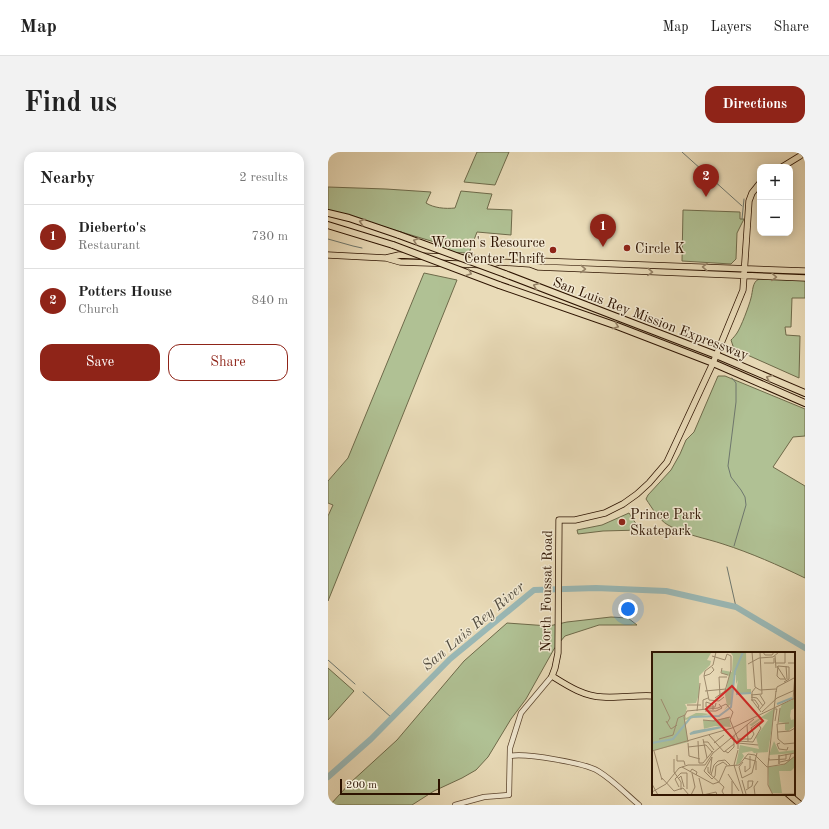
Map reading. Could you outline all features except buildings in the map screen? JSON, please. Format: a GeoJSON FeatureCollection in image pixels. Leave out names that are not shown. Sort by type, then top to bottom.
{"type":"FeatureCollection","features":[{"type":"Feature","properties":{"kind":"highway","name":"San Luis Rey Mission Expressway"},"geometry":{"type":"LineString","coordinates":[[328,213],[399,235],[505,274],[716,355],[805,393]]}},
{"type":"Feature","properties":{"kind":"highway","name":"San Luis Rey Mission Expressway"},"geometry":{"type":"LineString","coordinates":[[328,225],[393,245],[499,285],[617,326],[713,363],[805,403]]}},
{"type":"Feature","properties":{"kind":"main road"},"geometry":{"type":"LineString","coordinates":[[787,164],[804,152]]}},
{"type":"Feature","properties":{"kind":"main road","name":"North Foussat Road"},"geometry":{"type":"LineString","coordinates":[[552,676],[556,668],[558,653],[559,520],[575,520],[605,513],[628,501],[649,483],[667,462],[713,363],[743,290],[750,201],[752,194],[757,187]]}},
{"type":"Feature","properties":{"kind":"main road"},"geometry":{"type":"LineString","coordinates":[[328,255],[386,258],[400,262],[438,264],[488,265],[501,262],[530,264],[538,267],[805,278]]}},
{"type":"Feature","properties":{"kind":"main road"},"geometry":{"type":"LineString","coordinates":[[530,264],[538,261],[805,271]]}},
{"type":"Feature","properties":{"kind":"main road"},"geometry":{"type":"LineString","coordinates":[[552,676],[580,692],[590,695],[603,697],[652,696]]}},
{"type":"Feature","properties":{"kind":"main road"},"geometry":{"type":"LineString","coordinates":[[789,795],[801,805]]}},
{"type":"Feature","properties":{"kind":"street","name":"North Foussat Road"},"geometry":{"type":"LineString","coordinates":[[455,805],[484,796],[509,795],[512,739],[521,713],[552,676]]}},
{"type":"Feature","properties":{"kind":"street"},"geometry":{"type":"LineString","coordinates":[[510,756],[524,755],[586,765],[603,774],[639,805]]}},
{"type":"Feature","properties":{"kind":"green space"},"geometry":{"type":"Polygon","coordinates":[[[477,152],[509,152],[495,185],[464,182],[477,152]]]}},
{"type":"Feature","properties":{"kind":"green space"},"geometry":{"type":"Polygon","coordinates":[[[328,187],[431,192],[426,203],[436,207],[447,208],[455,208],[461,191],[492,194],[487,209],[512,210],[511,235],[477,232],[469,253],[439,252],[441,244],[328,210],[328,187]]]}},
{"type":"Feature","properties":{"kind":"green space"},"geometry":{"type":"Polygon","coordinates":[[[683,210],[740,212],[740,219],[744,219],[737,233],[736,259],[731,264],[682,261],[683,210]]]}},
{"type":"Feature","properties":{"kind":"green space"},"geometry":{"type":"Polygon","coordinates":[[[424,273],[457,280],[328,601],[328,516],[333,505],[328,503],[328,481],[348,458],[424,273]]]}},
{"type":"Feature","properties":{"kind":"green space"},"geometry":{"type":"Polygon","coordinates":[[[759,279],[805,280],[805,298],[792,298],[791,327],[785,327],[786,335],[800,336],[799,378],[734,349],[731,340],[741,326],[750,302],[754,284],[759,279]]]}},
{"type":"Feature","properties":{"kind":"green space"},"geometry":{"type":"Polygon","coordinates":[[[718,376],[725,376],[805,409],[805,436],[793,437],[773,467],[805,486],[805,578],[744,551],[688,534],[668,525],[656,514],[646,499],[671,470],[686,440],[694,432],[718,376]]]}},
{"type":"Feature","properties":{"kind":"green space","name":"Prince Park Skatepark"},"geometry":{"type":"Polygon","coordinates":[[[629,513],[640,530],[603,531],[578,534],[577,530],[602,525],[629,513]]]}},
{"type":"Feature","properties":{"kind":"green space"},"geometry":{"type":"Polygon","coordinates":[[[611,617],[628,618],[637,625],[599,625],[565,636],[554,649],[526,699],[511,719],[488,757],[476,770],[434,791],[412,805],[330,805],[350,783],[397,740],[464,661],[507,623],[549,626],[567,622],[611,617]]]}},
{"type":"Feature","properties":{"kind":"green space"},"geometry":{"type":"Polygon","coordinates":[[[328,668],[354,691],[328,720],[328,668]]]}},
{"type":"Feature","properties":{"kind":"waterway"},"geometry":{"type":"LineString","coordinates":[[682,152],[742,206]]}},
{"type":"Feature","properties":{"kind":"waterway"},"geometry":{"type":"LineString","coordinates":[[742,219],[744,199]]}},
{"type":"Feature","properties":{"kind":"waterway"},"geometry":{"type":"LineString","coordinates":[[328,239],[362,248]]}},
{"type":"Feature","properties":{"kind":"waterway"},"geometry":{"type":"LineString","coordinates":[[732,378],[736,383],[736,402],[728,466],[731,477],[745,497],[746,505],[734,546]]}},
{"type":"Feature","properties":{"kind":"waterway"},"geometry":{"type":"LineString","coordinates":[[727,567],[736,607]]}},
{"type":"Feature","properties":{"kind":"waterway","name":"San Luis Rey River"},"geometry":{"type":"LineString","coordinates":[[328,777],[371,739],[450,659],[534,590],[596,588],[666,591],[736,607],[805,648]]}},
{"type":"Feature","properties":{"kind":"waterway"},"geometry":{"type":"LineString","coordinates":[[328,660],[355,684]]}},
{"type":"Feature","properties":{"kind":"waterway"},"geometry":{"type":"LineString","coordinates":[[363,692],[392,718]]}},
{"type":"Feature","properties":{"kind":"place","name":"Potters House"},"geometry":{"type":"Point","coordinates":[706,197]}},
{"type":"Feature","properties":{"kind":"place","name":"Dieberto's"},"geometry":{"type":"Point","coordinates":[603,247]}},
{"type":"Feature","properties":{"kind":"place","name":"Circle K"},"geometry":{"type":"Point","coordinates":[627,248]}},
{"type":"Feature","properties":{"kind":"place","name":"Women's Resource Center Thrift"},"geometry":{"type":"Point","coordinates":[553,250]}},
{"type":"Feature","properties":{"kind":"place","name":"Prince Park Skatepark"},"geometry":{"type":"Point","coordinates":[622,522]}}]}
